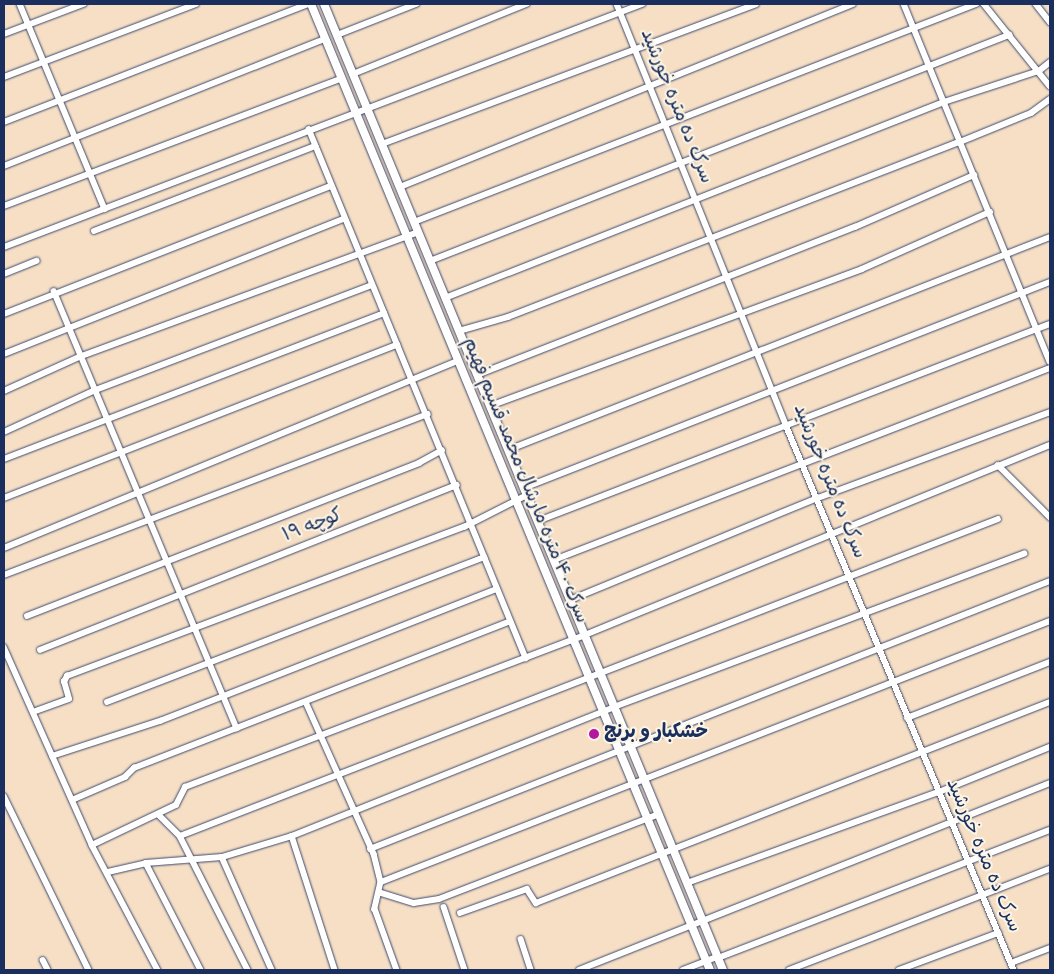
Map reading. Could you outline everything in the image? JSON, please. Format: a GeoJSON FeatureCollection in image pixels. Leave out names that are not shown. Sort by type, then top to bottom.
{"type":"FeatureCollection","features":[{"type":"Feature","properties":{"kind":"street"},"geometry":{"type":"LineString","coordinates":[[20,4],[105,210]]}},
{"type":"Feature","properties":{"kind":"street"},"geometry":{"type":"LineString","coordinates":[[4,34],[83,4]]}},
{"type":"Feature","properties":{"kind":"street"},"geometry":{"type":"LineString","coordinates":[[4,76],[196,4]]}},
{"type":"Feature","properties":{"kind":"street"},"geometry":{"type":"LineString","coordinates":[[4,122],[309,4]]}},
{"type":"Feature","properties":{"kind":"street","name":"سرک ۴۰ متره مارشال محمد قسیم فهیم"},"geometry":{"type":"LineString","coordinates":[[309,4],[326,39],[586,675],[710,970]]}},
{"type":"Feature","properties":{"kind":"street","name":"سرک ۴۰ متره مارشال محمد قسیم فهیم"},"geometry":{"type":"LineString","coordinates":[[324,4],[723,970]]}},
{"type":"Feature","properties":{"kind":"street"},"geometry":{"type":"LineString","coordinates":[[336,35],[416,4]]}},
{"type":"Feature","properties":{"kind":"street"},"geometry":{"type":"LineString","coordinates":[[353,74],[526,4]]}},
{"type":"Feature","properties":{"kind":"street","name":"سرک ده متره خورشید"},"geometry":{"type":"LineString","coordinates":[[617,4],[744,311],[774,387],[786,425],[805,465],[867,614],[907,718],[1012,968]]}},
{"type":"Feature","properties":{"kind":"street"},"geometry":{"type":"LineString","coordinates":[[4,247],[105,210],[309,129],[368,111],[642,4]]}},
{"type":"Feature","properties":{"kind":"street"},"geometry":{"type":"LineString","coordinates":[[382,144],[635,51],[756,4]]}},
{"type":"Feature","properties":{"kind":"street"},"geometry":{"type":"LineString","coordinates":[[400,187],[651,88],[852,4]]}},
{"type":"Feature","properties":{"kind":"street"},"geometry":{"type":"LineString","coordinates":[[904,4],[1024,293],[1050,361]]}},
{"type":"Feature","properties":{"kind":"street"},"geometry":{"type":"LineString","coordinates":[[414,222],[666,126],[976,4]]}},
{"type":"Feature","properties":{"kind":"street"},"geometry":{"type":"LineString","coordinates":[[984,4],[1050,86]]}},
{"type":"Feature","properties":{"kind":"street"},"geometry":{"type":"LineString","coordinates":[[1036,4],[1050,22]]}},
{"type":"Feature","properties":{"kind":"street"},"geometry":{"type":"LineString","coordinates":[[430,261],[1009,35]]}},
{"type":"Feature","properties":{"kind":"street"},"geometry":{"type":"LineString","coordinates":[[4,166],[326,39]]}},
{"type":"Feature","properties":{"kind":"street"},"geometry":{"type":"LineString","coordinates":[[445,298],[944,102],[1039,71],[1050,62]]}},
{"type":"Feature","properties":{"kind":"street"},"geometry":{"type":"LineString","coordinates":[[4,206],[342,78]]}},
{"type":"Feature","properties":{"kind":"street"},"geometry":{"type":"LineString","coordinates":[[459,331],[508,317],[960,142],[1031,113],[1050,99]]}},
{"type":"Feature","properties":{"kind":"street"},"geometry":{"type":"LineString","coordinates":[[309,129],[330,186],[442,450],[471,520],[509,622],[526,658]]}},
{"type":"Feature","properties":{"kind":"street"},"geometry":{"type":"LineString","coordinates":[[94,231],[315,146]]}},
{"type":"Feature","properties":{"kind":"street"},"geometry":{"type":"LineString","coordinates":[[477,375],[728,274],[855,226],[974,175]]}},
{"type":"Feature","properties":{"kind":"street"},"geometry":{"type":"LineString","coordinates":[[4,314],[54,291],[330,186]]}},
{"type":"Feature","properties":{"kind":"street"},"geometry":{"type":"LineString","coordinates":[[490,406],[862,269],[990,212]]}},
{"type":"Feature","properties":{"kind":"street"},"geometry":{"type":"LineString","coordinates":[[4,354],[68,326],[344,219]]}},
{"type":"Feature","properties":{"kind":"street"},"geometry":{"type":"LineString","coordinates":[[4,391],[79,357],[358,252],[418,232]]}},
{"type":"Feature","properties":{"kind":"street"},"geometry":{"type":"LineString","coordinates":[[508,450],[1050,237]]}},
{"type":"Feature","properties":{"kind":"street"},"geometry":{"type":"LineString","coordinates":[[4,274],[36,261]]}},
{"type":"Feature","properties":{"kind":"street"},"geometry":{"type":"LineString","coordinates":[[33,712],[69,699],[64,682],[67,676],[464,527],[471,520],[515,500],[525,491],[774,387],[1050,282]]}},
{"type":"Feature","properties":{"kind":"street"},"geometry":{"type":"LineString","coordinates":[[4,432],[94,391],[372,285]]}},
{"type":"Feature","properties":{"kind":"street"},"geometry":{"type":"LineString","coordinates":[[54,291],[79,357],[166,560],[193,629],[209,661],[237,728]]}},
{"type":"Feature","properties":{"kind":"street"},"geometry":{"type":"LineString","coordinates":[[4,459],[107,422],[384,313]]}},
{"type":"Feature","properties":{"kind":"street"},"geometry":{"type":"LineString","coordinates":[[538,522],[1050,324]]}},
{"type":"Feature","properties":{"kind":"street"},"geometry":{"type":"LineString","coordinates":[[4,498],[121,455],[397,345]]}},
{"type":"Feature","properties":{"kind":"street"},"geometry":{"type":"LineString","coordinates":[[4,548],[136,490],[458,361]]}},
{"type":"Feature","properties":{"kind":"street"},"geometry":{"type":"LineString","coordinates":[[554,560],[805,465],[1050,368]]}},
{"type":"Feature","properties":{"kind":"street"},"geometry":{"type":"LineString","coordinates":[[570,600],[818,498],[1050,412]]}},
{"type":"Feature","properties":{"kind":"street"},"geometry":{"type":"LineString","coordinates":[[4,575],[427,414]]}},
{"type":"Feature","properties":{"kind":"street"},"geometry":{"type":"LineString","coordinates":[[92,845],[176,805],[185,787],[320,738],[572,640],[1050,445]]}},
{"type":"Feature","properties":{"kind":"street"},"geometry":{"type":"LineString","coordinates":[[27,616],[166,560],[419,463],[442,450]]}},
{"type":"Feature","properties":{"kind":"street"},"geometry":{"type":"LineString","coordinates":[[998,465],[1050,517]]}},
{"type":"Feature","properties":{"kind":"street","name":"کوچه ۱۹"},"geometry":{"type":"LineString","coordinates":[[40,650],[179,592],[407,508],[456,485]]}},
{"type":"Feature","properties":{"kind":"street"},"geometry":{"type":"LineString","coordinates":[[180,836],[586,675],[998,520]]}},
{"type":"Feature","properties":{"kind":"street"},"geometry":{"type":"LineString","coordinates":[[108,872],[146,863],[190,862],[222,857],[292,836],[354,814],[614,707],[1024,554]]}},
{"type":"Feature","properties":{"kind":"street"},"geometry":{"type":"LineString","coordinates":[[107,702],[209,661],[484,557]]}},
{"type":"Feature","properties":{"kind":"street"},"geometry":{"type":"LineString","coordinates":[[370,849],[617,749],[880,650],[1050,581]]}},
{"type":"Feature","properties":{"kind":"street"},"geometry":{"type":"LineString","coordinates":[[52,756],[223,694],[496,589]]}},
{"type":"Feature","properties":{"kind":"street"},"geometry":{"type":"LineString","coordinates":[[381,882],[1050,621]]}},
{"type":"Feature","properties":{"kind":"street"},"geometry":{"type":"LineString","coordinates":[[72,800],[125,777],[134,768],[509,622]]}},
{"type":"Feature","properties":{"kind":"street"},"geometry":{"type":"LineString","coordinates":[[4,647],[92,845],[108,872],[158,970]]}},
{"type":"Feature","properties":{"kind":"street"},"geometry":{"type":"LineString","coordinates":[[907,718],[1050,662]]}},
{"type":"Feature","properties":{"kind":"street"},"geometry":{"type":"LineString","coordinates":[[306,702],[320,738],[338,774],[370,849],[381,882],[375,909],[397,970]]}},
{"type":"Feature","properties":{"kind":"street"},"geometry":{"type":"LineString","coordinates":[[460,913],[527,889],[536,903],[672,848],[1050,702]]}},
{"type":"Feature","properties":{"kind":"street"},"geometry":{"type":"LineString","coordinates":[[687,883],[939,792],[1050,747]]}},
{"type":"Feature","properties":{"kind":"street"},"geometry":{"type":"LineString","coordinates":[[579,970],[702,920],[951,824],[1050,783]]}},
{"type":"Feature","properties":{"kind":"street"},"geometry":{"type":"LineString","coordinates":[[4,796],[89,970]]}},
{"type":"Feature","properties":{"kind":"street"},"geometry":{"type":"LineString","coordinates":[[158,814],[180,836],[190,862],[248,970]]}},
{"type":"Feature","properties":{"kind":"street"},"geometry":{"type":"LineString","coordinates":[[380,893],[414,903],[440,900],[659,814]]}},
{"type":"Feature","properties":{"kind":"street"},"geometry":{"type":"LineString","coordinates":[[683,970],[1050,830]]}},
{"type":"Feature","properties":{"kind":"street"},"geometry":{"type":"LineString","coordinates":[[292,836],[335,970]]}},
{"type":"Feature","properties":{"kind":"street"},"geometry":{"type":"LineString","coordinates":[[222,857],[272,970]]}},
{"type":"Feature","properties":{"kind":"street"},"geometry":{"type":"LineString","coordinates":[[146,863],[201,970]]}},
{"type":"Feature","properties":{"kind":"street"},"geometry":{"type":"LineString","coordinates":[[789,970],[1050,868]]}},
{"type":"Feature","properties":{"kind":"street"},"geometry":{"type":"LineString","coordinates":[[444,907],[465,970]]}},
{"type":"Feature","properties":{"kind":"street"},"geometry":{"type":"LineString","coordinates":[[900,970],[998,933]]}},
{"type":"Feature","properties":{"kind":"street"},"geometry":{"type":"LineString","coordinates":[[521,939],[531,970]]}},
{"type":"Feature","properties":{"kind":"street"},"geometry":{"type":"LineString","coordinates":[[1012,968],[1050,948]]}},
{"type":"Feature","properties":{"kind":"street"},"geometry":{"type":"LineString","coordinates":[[43,960],[48,970]]}},
{"type":"Feature","properties":{"kind":"place","name":"خشکبار و برنج"},"geometry":{"type":"Point","coordinates":[594,734]}}]}
